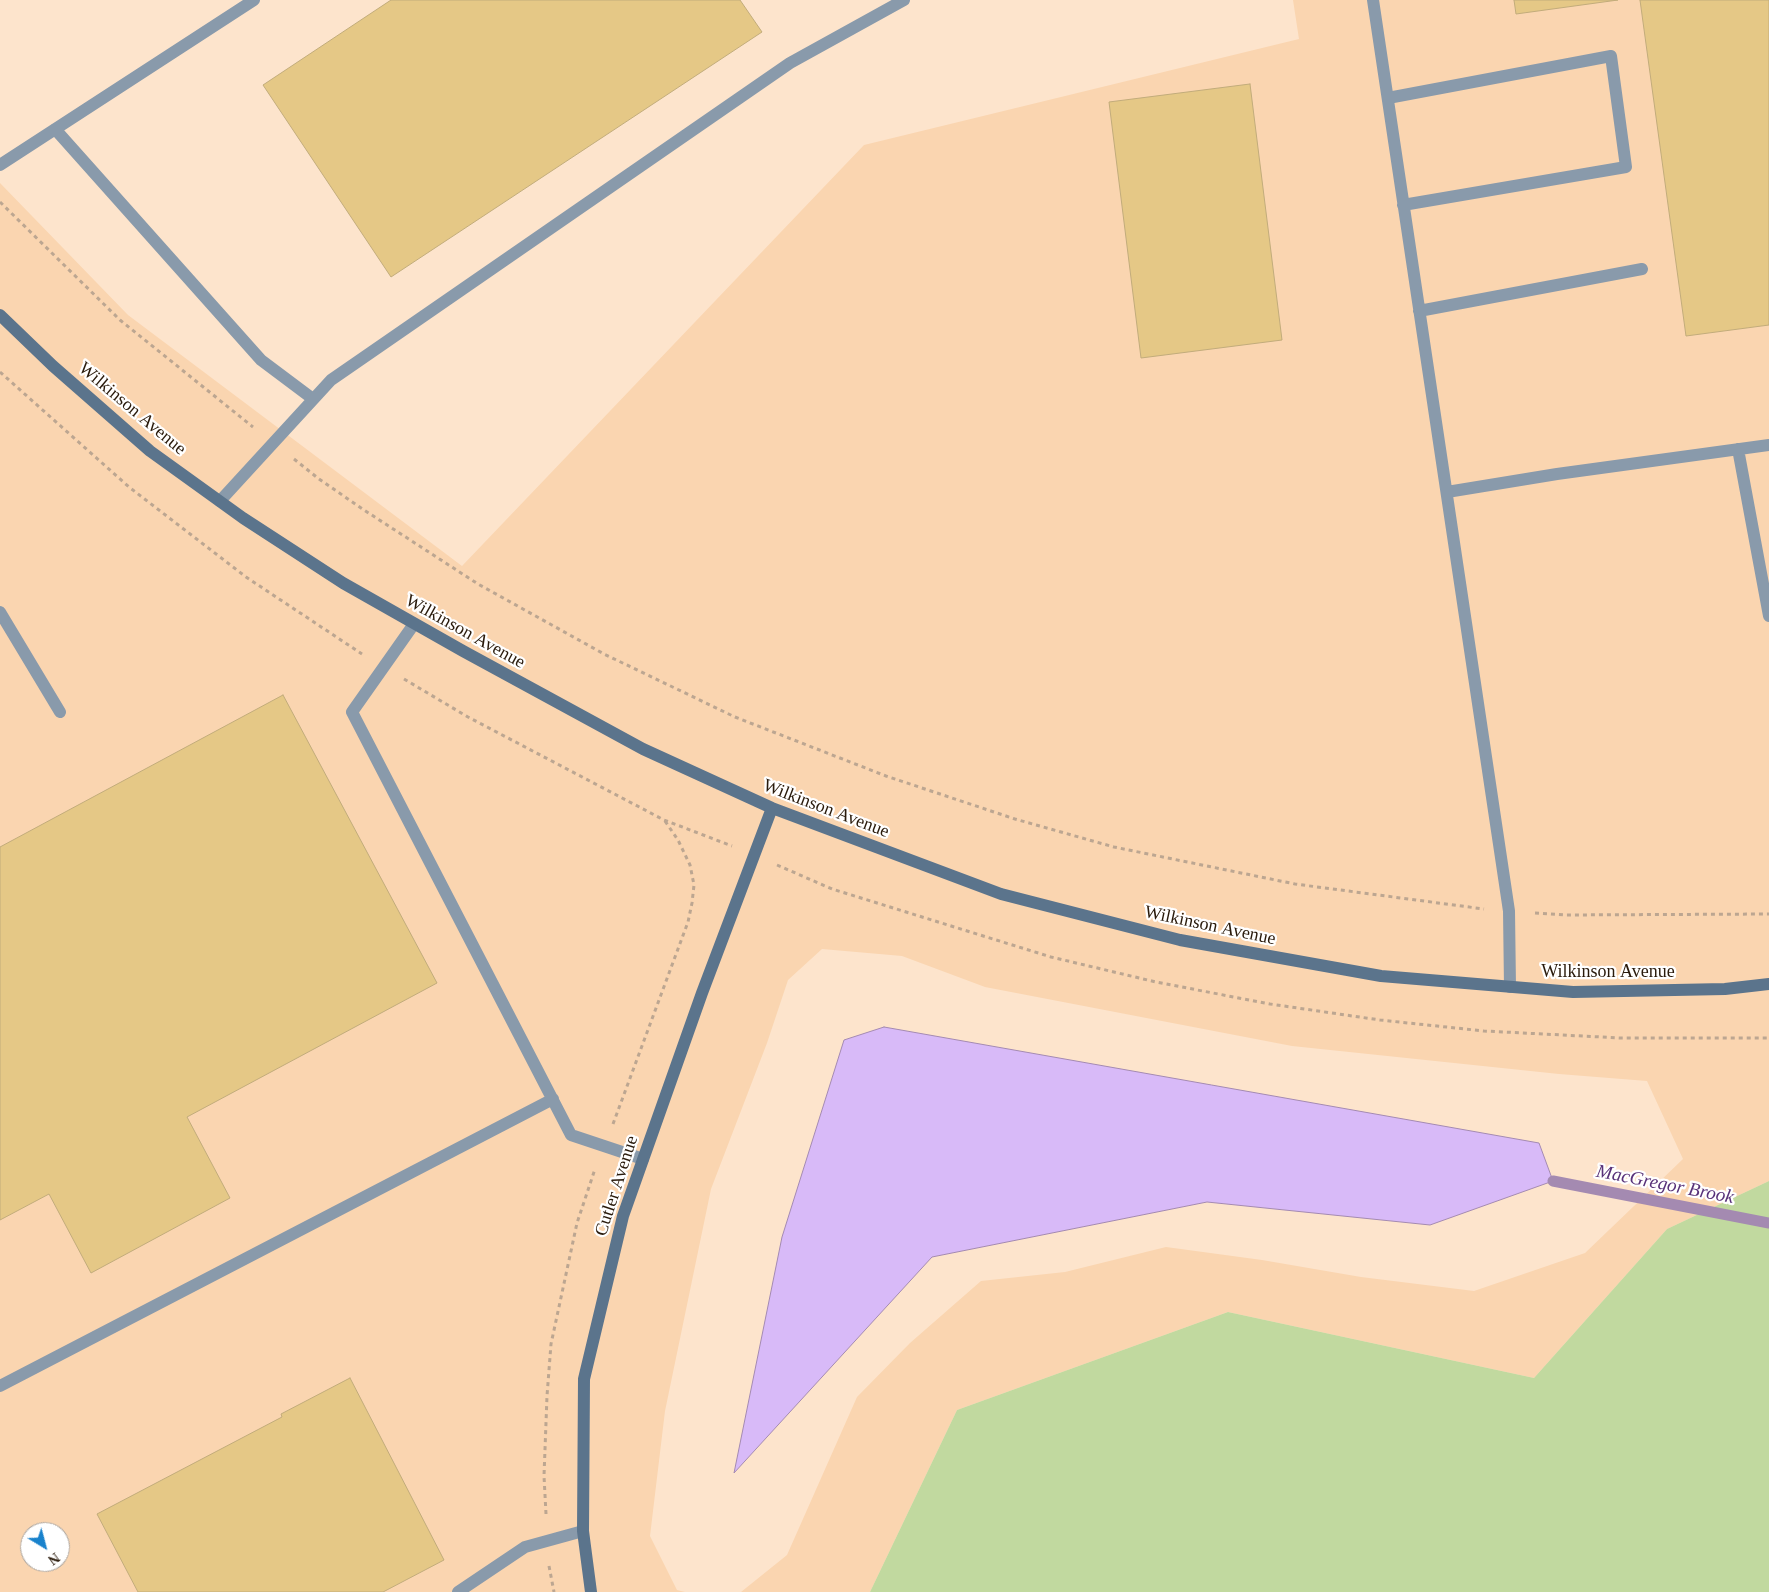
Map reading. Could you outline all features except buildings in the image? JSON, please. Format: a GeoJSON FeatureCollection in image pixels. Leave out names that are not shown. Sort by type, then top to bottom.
{"type":"FeatureCollection","features":[{"type":"Feature","properties":{"kind":"street","name":"Wilkinson Avenue"},"geometry":{"type":"LineString","coordinates":[[0,315],[53,366],[150,451],[220,501],[343,583],[643,749],[772,808],[1001,894],[1180,940],[1381,976],[1582,992],[1725,989],[1769,984]]}},
{"type":"Feature","properties":{"kind":"street","name":"Cutler Avenue"},"geometry":{"type":"LineString","coordinates":[[591,1592],[583,1531],[584,1379],[623,1216],[702,993],[772,808]]}},
{"type":"Feature","properties":{"kind":"lane"},"geometry":{"type":"LineString","coordinates":[[0,165],[254,0]]}},
{"type":"Feature","properties":{"kind":"lane"},"geometry":{"type":"LineString","coordinates":[[220,501],[330,380],[790,63],[904,0]]}},
{"type":"Feature","properties":{"kind":"lane"},"geometry":{"type":"LineString","coordinates":[[1373,0],[1508,911],[1510,987]]}},
{"type":"Feature","properties":{"kind":"lane"},"geometry":{"type":"LineString","coordinates":[[1388,98],[1611,56],[1626,167],[1403,205]]}},
{"type":"Feature","properties":{"kind":"lane"},"geometry":{"type":"LineString","coordinates":[[55,129],[261,360],[313,399]]}},
{"type":"Feature","properties":{"kind":"lane"},"geometry":{"type":"LineString","coordinates":[[1419,311],[1642,269]]}},
{"type":"Feature","properties":{"kind":"lane"},"geometry":{"type":"LineString","coordinates":[[1446,492],[1557,474],[1769,445]]}},
{"type":"Feature","properties":{"kind":"lane"},"geometry":{"type":"LineString","coordinates":[[1738,449],[1769,616]]}},
{"type":"Feature","properties":{"kind":"lane"},"geometry":{"type":"LineString","coordinates":[[0,612],[60,712]]}},
{"type":"Feature","properties":{"kind":"lane"},"geometry":{"type":"LineString","coordinates":[[414,624],[352,712],[572,1135],[644,1159]]}},
{"type":"Feature","properties":{"kind":"lane"},"geometry":{"type":"LineString","coordinates":[[0,1386],[553,1099]]}},
{"type":"Feature","properties":{"kind":"lane"},"geometry":{"type":"LineString","coordinates":[[458,1592],[524,1547],[583,1531]]}},
{"type":"Feature","properties":{"kind":"path"},"geometry":{"type":"LineString","coordinates":[[0,202],[120,320],[319,479],[478,584],[604,654],[735,717],[886,776],[1014,819],[1114,847],[1295,884],[1464,908],[1566,915],[1769,914]]}},
{"type":"Feature","properties":{"kind":"shaded area"},"geometry":{"type":"Polygon","coordinates":[[[1293,0],[1769,0],[1769,1181],[1667,1229],[1534,1378],[1228,1312],[957,1410],[870,1592],[741,1592],[787,1555],[857,1397],[910,1343],[981,1281],[1065,1272],[1166,1247],[1262,1260],[1361,1277],[1474,1291],[1585,1253],[1683,1159],[1647,1081],[1559,1074],[1292,1046],[985,987],[902,956],[822,949],[788,980],[767,1043],[711,1189],[665,1411],[650,1536],[677,1590],[685,1592],[0,1592],[0,183],[128,315],[462,566],[864,145],[1299,39],[1293,0]]]}},
{"type":"Feature","properties":{"kind":"shaded area"},"geometry":{"type":"Polygon","coordinates":[[[884,1027],[1539,1143],[1553,1181],[1430,1225],[1207,1202],[932,1257],[734,1473],[782,1237],[844,1040],[884,1027]]]}},
{"type":"Feature","properties":{"kind":"green space"},"geometry":{"type":"Polygon","coordinates":[[[1769,1181],[1769,1592],[870,1592],[957,1410],[1228,1312],[1534,1378],[1667,1229],[1769,1181]]]}},
{"type":"Feature","properties":{"kind":"waterway","name":"MacGregor Brook"},"geometry":{"type":"LineString","coordinates":[[1553,1181],[1769,1223]]}}]}
